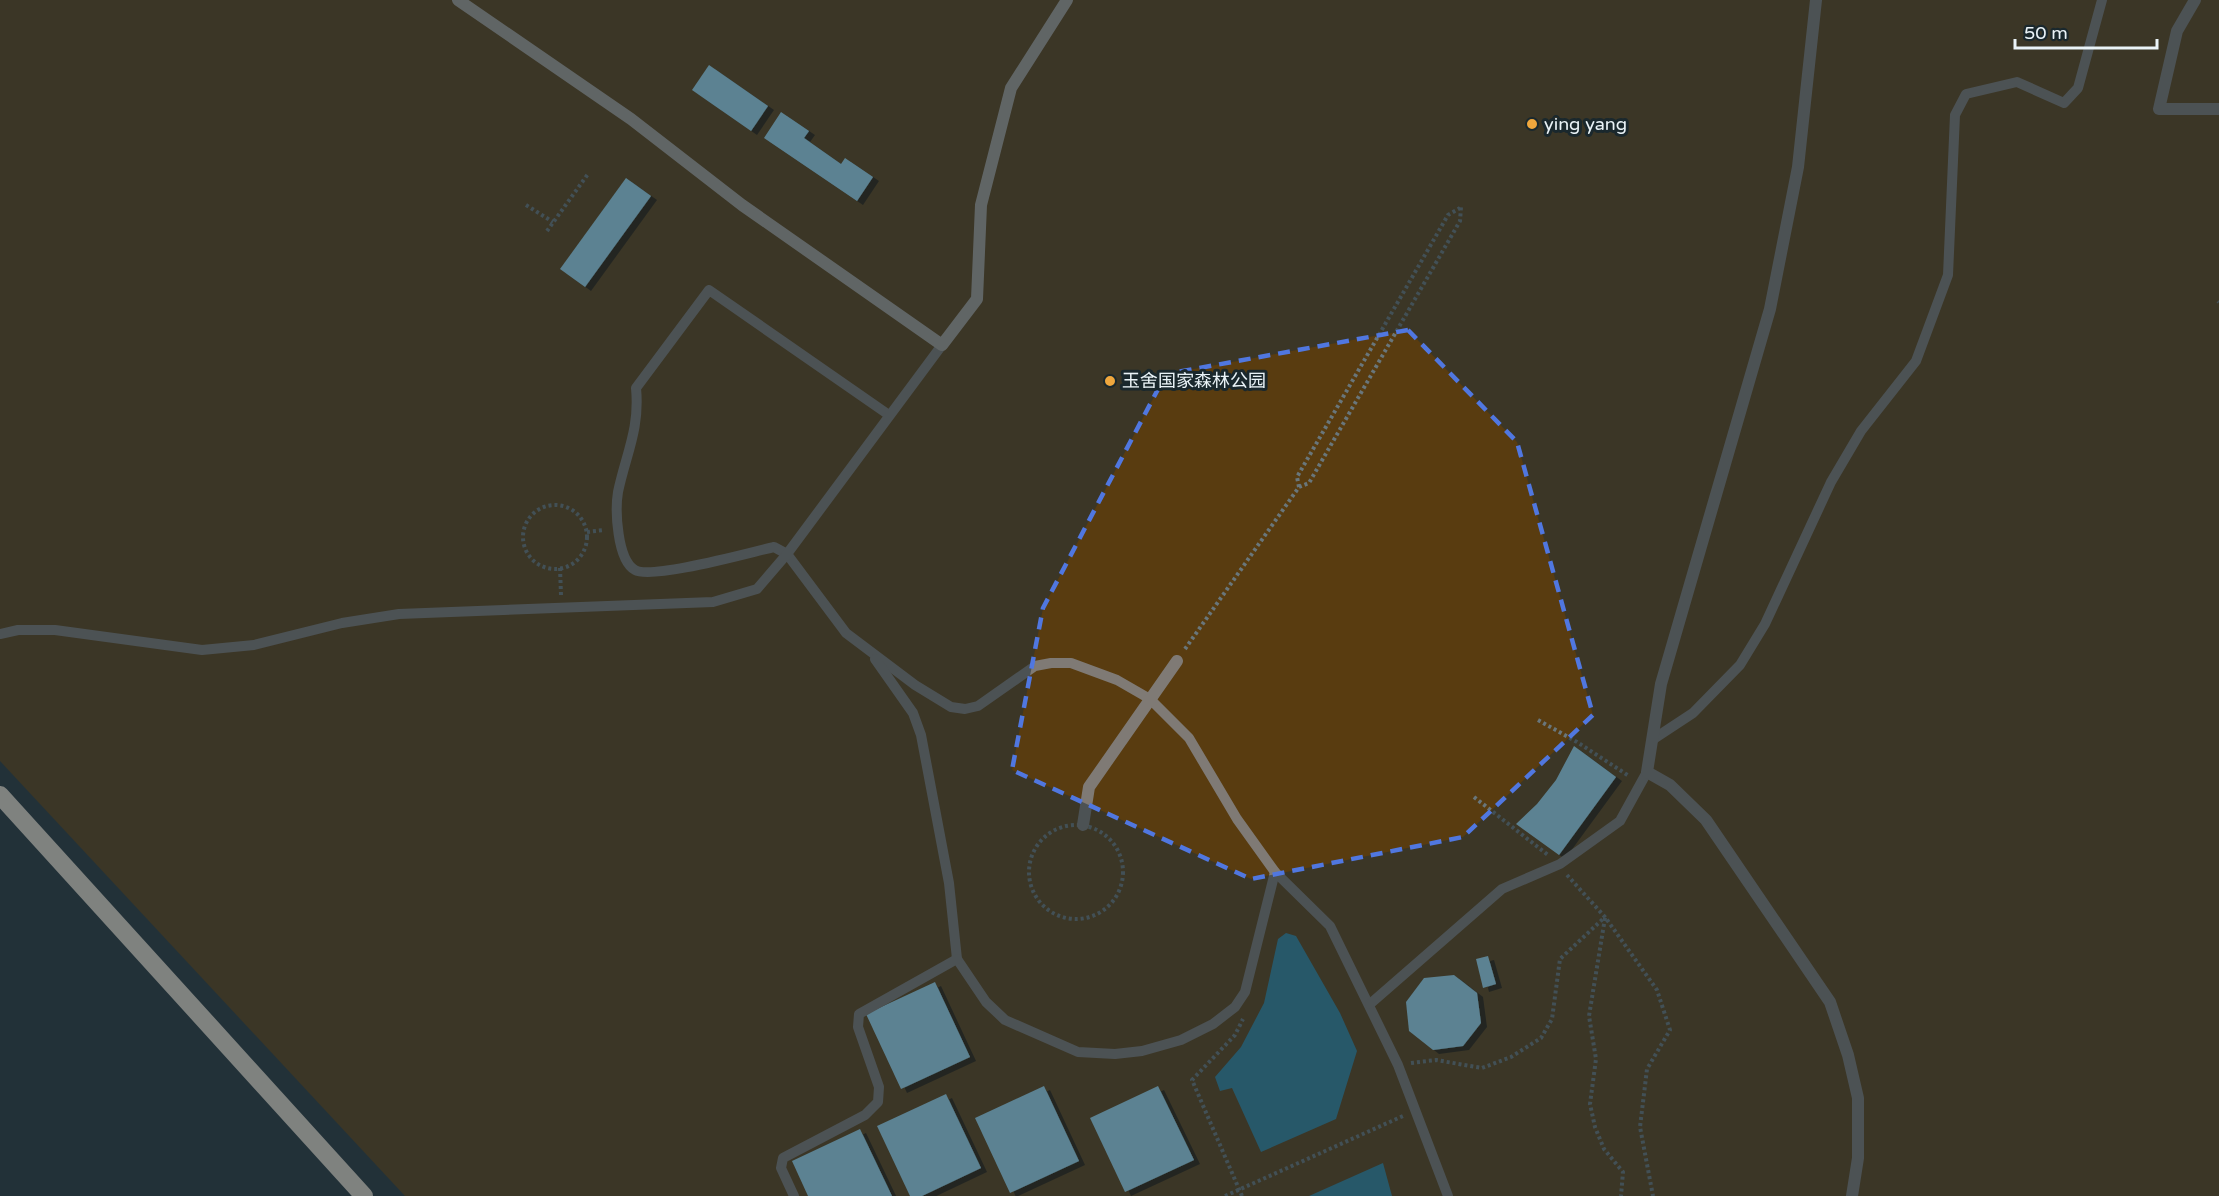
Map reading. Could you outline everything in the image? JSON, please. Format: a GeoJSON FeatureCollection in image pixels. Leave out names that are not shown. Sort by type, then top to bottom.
{"type":"FeatureCollection","features":[{"type":"Feature","properties":{"kind":"highway"},"geometry":{"type":"LineString","coordinates":[[0,795],[364,1196]]}},
{"type":"Feature","properties":{"kind":"street"},"geometry":{"type":"LineString","coordinates":[[458,0],[631,119],[742,205],[942,345],[977,298],[981,206],[1011,88],[1067,0]]}},
{"type":"Feature","properties":{"kind":"street"},"geometry":{"type":"LineString","coordinates":[[1816,0],[1798,167],[1770,309],[1661,684],[1644,778],[1670,786],[1706,820],[1830,1002],[1848,1055],[1858,1098],[1858,1158],[1852,1196]]}},
{"type":"Feature","properties":{"kind":"street"},"geometry":{"type":"LineString","coordinates":[[2195,0],[2177,31],[2159,109],[2219,109]]}},
{"type":"Feature","properties":{"kind":"street"},"geometry":{"type":"LineString","coordinates":[[1083,825],[1089,787],[1177,661]]}},
{"type":"Feature","properties":{"kind":"lane"},"geometry":{"type":"LineString","coordinates":[[1652,740],[1693,713],[1740,665],[1765,624],[1831,482],[1861,431],[1916,361],[1947,275],[1954,115],[1966,94],[2017,82],[2064,103],[2079,88],[2102,0]]}},
{"type":"Feature","properties":{"kind":"lane"},"geometry":{"type":"LineString","coordinates":[[889,415],[709,290],[636,388],[638,406],[636,427],[618,492],[616,510],[624,555],[630,566],[637,572],[648,573],[693,566],[774,547],[787,554],[846,633],[915,685],[951,707],[965,709],[978,706],[1035,666],[1051,663],[1071,663],[1117,680],[1150,699],[1189,738],[1238,819],[1275,872],[1330,926],[1398,1065],[1448,1196]]}},
{"type":"Feature","properties":{"kind":"lane"},"geometry":{"type":"LineString","coordinates":[[0,634],[18,630],[55,630],[202,650],[254,645],[342,623],[399,614],[713,602],[757,589],[787,554],[942,345]]}},
{"type":"Feature","properties":{"kind":"lane"},"geometry":{"type":"LineString","coordinates":[[870,652],[913,713],[921,735],[949,883],[957,959],[986,1002],[1005,1020],[1078,1052],[1115,1054],[1142,1051],[1181,1040],[1213,1023],[1235,1007],[1245,992],[1275,872]]}},
{"type":"Feature","properties":{"kind":"lane"},"geometry":{"type":"LineString","coordinates":[[1370,1004],[1502,890],[1560,864],[1620,821],[1644,778]]}},
{"type":"Feature","properties":{"kind":"lane"},"geometry":{"type":"LineString","coordinates":[[794,1196],[781,1168],[783,1158],[865,1115],[878,1102],[879,1087],[858,1027],[859,1014],[957,959]]}},
{"type":"Feature","properties":{"kind":"path"},"geometry":{"type":"LineString","coordinates":[[547,231],[588,174]]}},
{"type":"Feature","properties":{"kind":"path"},"geometry":{"type":"LineString","coordinates":[[526,205],[553,222]]}},
{"type":"Feature","properties":{"kind":"path"},"geometry":{"type":"LineString","coordinates":[[1177,661],[1299,487],[1309,483],[1460,221],[1461,207],[1448,216],[1297,477],[1299,487]]}},
{"type":"Feature","properties":{"kind":"path"},"geometry":{"type":"LineString","coordinates":[[555,504],[572,510],[579,516],[587,532],[584,550],[579,558],[572,564],[560,568],[545,568],[537,564],[530,558],[522,541],[525,523],[537,509],[555,504]]}},
{"type":"Feature","properties":{"kind":"path"},"geometry":{"type":"LineString","coordinates":[[560,568],[562,608]]}},
{"type":"Feature","properties":{"kind":"path"},"geometry":{"type":"LineString","coordinates":[[1538,720],[1644,778]]}},
{"type":"Feature","properties":{"kind":"path"},"geometry":{"type":"LineString","coordinates":[[1474,797],[1560,864],[1605,918],[1657,990],[1670,1030],[1647,1070],[1640,1127],[1653,1196]]}},
{"type":"Feature","properties":{"kind":"path"},"geometry":{"type":"LineString","coordinates":[[1069,825],[1083,825],[1104,833],[1112,841],[1121,858],[1124,872],[1118,894],[1111,904],[1092,916],[1070,918],[1058,915],[1040,902],[1034,893],[1029,871],[1035,849],[1050,832],[1069,825]]}},
{"type":"Feature","properties":{"kind":"path"},"geometry":{"type":"LineString","coordinates":[[1398,1065],[1436,1060],[1482,1068],[1511,1057],[1541,1038],[1552,1019],[1560,959],[1605,918]]}},
{"type":"Feature","properties":{"kind":"path"},"geometry":{"type":"LineString","coordinates":[[1605,918],[1588,1016],[1596,1059],[1590,1104],[1595,1127],[1604,1149],[1623,1172],[1622,1196]]}},
{"type":"Feature","properties":{"kind":"path"},"geometry":{"type":"LineString","coordinates":[[1235,1007],[1244,1018],[1235,1035],[1192,1080],[1242,1196]]}},
{"type":"Feature","properties":{"kind":"path"},"geometry":{"type":"LineString","coordinates":[[1225,1196],[1415,1112]]}},
{"type":"Feature","properties":{"kind":"highlighted area"},"geometry":{"type":"Polygon","coordinates":[[[1408,330],[1517,442],[1593,715],[1463,837],[1251,879],[1012,770],[1043,608],[1166,374],[1408,330]]]}},
{"type":"Feature","properties":{"kind":"shaded area","name":"玉舍国家森林公园"},"geometry":{"type":"Polygon","coordinates":[[[0,0],[2219,0],[2219,1196],[405,1196],[0,761],[0,0]]]}},
{"type":"Feature","properties":{"kind":"water"},"geometry":{"type":"Polygon","coordinates":[[[1286,933],[1296,936],[1340,1013],[1357,1051],[1336,1119],[1261,1152],[1232,1088],[1220,1091],[1215,1077],[1241,1047],[1264,1003],[1278,939],[1286,933]]]}},
{"type":"Feature","properties":{"kind":"water"},"geometry":{"type":"Polygon","coordinates":[[[1383,1163],[1392,1196],[1309,1196],[1383,1163]]]}},
{"type":"Feature","properties":{"kind":"building"},"geometry":{"type":"Polygon","coordinates":[[[709,65],[768,106],[751,131],[692,90],[709,65]]]}},
{"type":"Feature","properties":{"kind":"building"},"geometry":{"type":"Polygon","coordinates":[[[781,112],[809,131],[804,138],[841,164],[845,158],[873,177],[857,201],[764,138],[781,112]]]}},
{"type":"Feature","properties":{"kind":"building"},"geometry":{"type":"Polygon","coordinates":[[[626,178],[651,196],[585,287],[560,269],[626,178]]]}},
{"type":"Feature","properties":{"kind":"building"},"geometry":{"type":"Polygon","coordinates":[[[1574,746],[1616,777],[1559,855],[1516,824],[1537,804],[1556,780],[1574,746]]]}},
{"type":"Feature","properties":{"kind":"building"},"geometry":{"type":"Polygon","coordinates":[[[1488,956],[1496,984],[1483,988],[1476,959],[1488,956]]]}},
{"type":"Feature","properties":{"kind":"building"},"geometry":{"type":"Polygon","coordinates":[[[1454,975],[1477,993],[1481,1023],[1463,1046],[1433,1050],[1409,1031],[1406,1002],[1424,978],[1454,975]]]}},
{"type":"Feature","properties":{"kind":"building"},"geometry":{"type":"Polygon","coordinates":[[[935,982],[970,1057],[901,1089],[866,1014],[935,982]]]}},
{"type":"Feature","properties":{"kind":"building"},"geometry":{"type":"Polygon","coordinates":[[[1044,1086],[1079,1161],[1010,1193],[975,1118],[1044,1086]]]}},
{"type":"Feature","properties":{"kind":"building"},"geometry":{"type":"Polygon","coordinates":[[[1158,1086],[1194,1160],[1125,1192],[1090,1118],[1158,1086]]]}},
{"type":"Feature","properties":{"kind":"building"},"geometry":{"type":"Polygon","coordinates":[[[946,1094],[981,1168],[922,1196],[910,1196],[877,1126],[946,1094]]]}},
{"type":"Feature","properties":{"kind":"building"},"geometry":{"type":"Polygon","coordinates":[[[860,1129],[892,1196],[808,1196],[792,1161],[860,1129]]]}},
{"type":"Feature","properties":{"kind":"place","name":"ying yang"},"geometry":{"type":"Point","coordinates":[1532,124]}},
{"type":"Feature","properties":{"kind":"place","name":"玉舍国家森林公园"},"geometry":{"type":"Point","coordinates":[1110,381]}}]}
